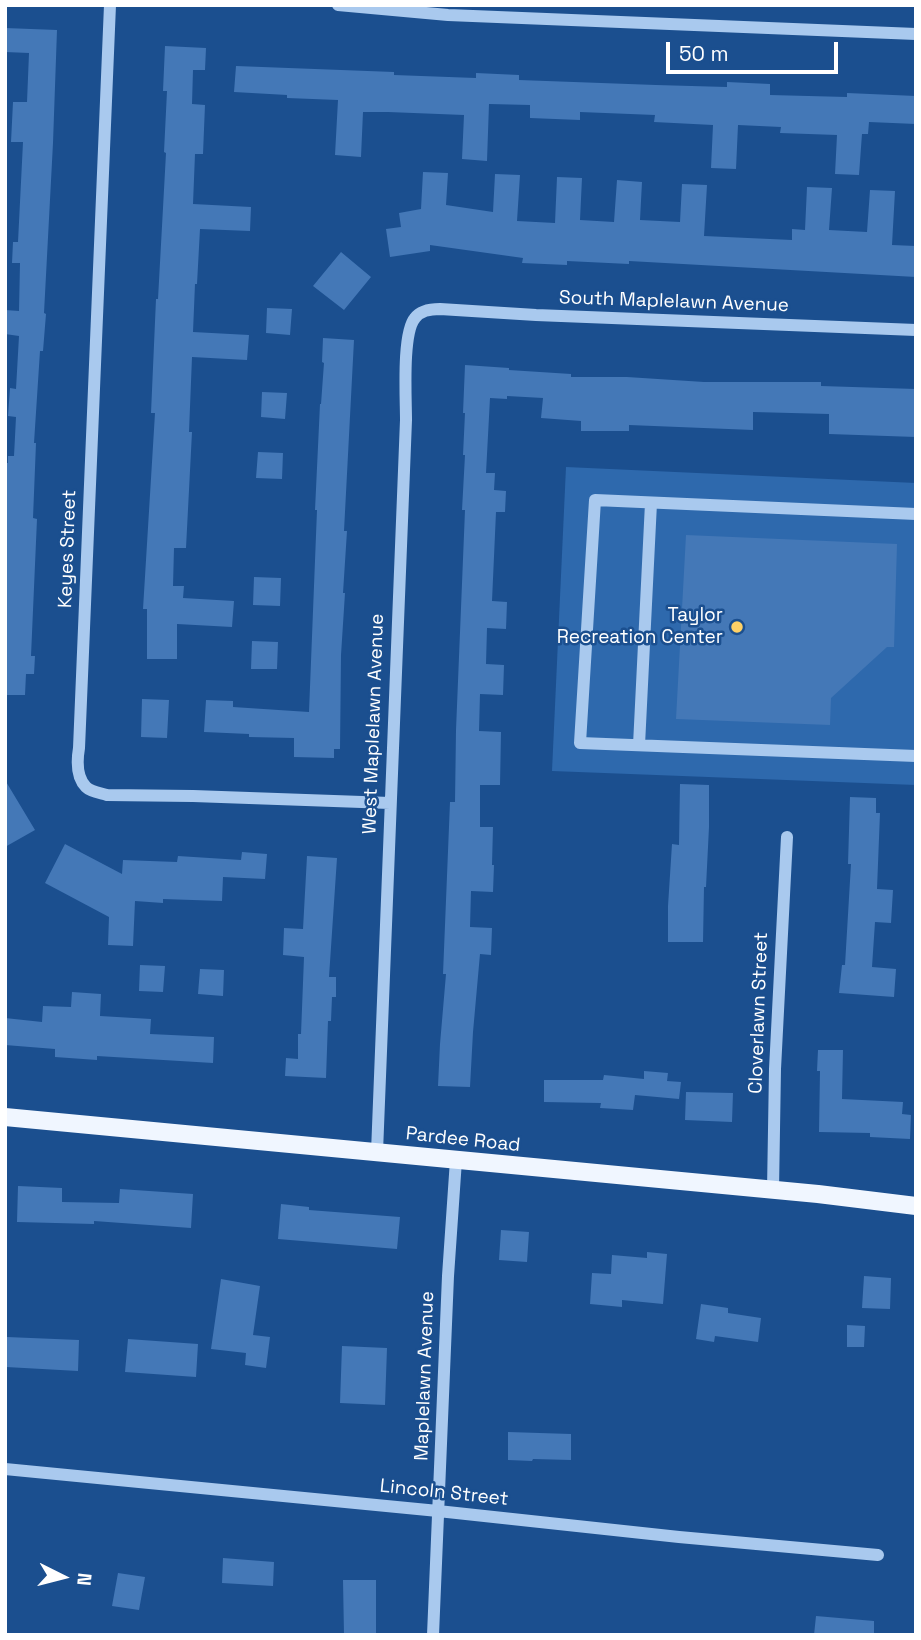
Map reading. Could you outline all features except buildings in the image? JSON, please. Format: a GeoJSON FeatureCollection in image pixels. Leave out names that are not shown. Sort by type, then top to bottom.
{"type":"FeatureCollection","features":[{"type":"Feature","properties":{"kind":"main road","name":"Pardee Road"},"geometry":{"type":"LineString","coordinates":[[5,1117],[916,1206]]}},
{"type":"Feature","properties":{"kind":"street","name":"Keyes Street"},"geometry":{"type":"LineString","coordinates":[[110,5],[77,760],[79,772],[86,787],[107,795],[390,803]]}},
{"type":"Feature","properties":{"kind":"street"},"geometry":{"type":"LineString","coordinates":[[338,5],[448,15],[916,34]]}},
{"type":"Feature","properties":{"kind":"street","name":"West Maplelawn Avenue"},"geometry":{"type":"LineString","coordinates":[[377,1152],[407,342],[410,325],[416,316],[430,309]]}},
{"type":"Feature","properties":{"kind":"street","name":"South Maplelawn Avenue"},"geometry":{"type":"LineString","coordinates":[[430,309],[916,330]]}},
{"type":"Feature","properties":{"kind":"street"},"geometry":{"type":"LineString","coordinates":[[916,514],[595,500],[580,743],[916,756]]}},
{"type":"Feature","properties":{"kind":"street"},"geometry":{"type":"LineString","coordinates":[[639,746],[651,503]]}},
{"type":"Feature","properties":{"kind":"street","name":"Cloverlawn Street"},"geometry":{"type":"LineString","coordinates":[[773,1190],[775,1069],[787,837]]}},
{"type":"Feature","properties":{"kind":"street","name":"Maplelawn Avenue"},"geometry":{"type":"LineString","coordinates":[[433,1635],[448,1276],[456,1160]]}},
{"type":"Feature","properties":{"kind":"street","name":"Lincoln Street"},"geometry":{"type":"LineString","coordinates":[[5,1469],[878,1555]]}},
{"type":"Feature","properties":{"kind":"shaded area","name":"Taylor Recreation Center"},"geometry":{"type":"Polygon","coordinates":[[[566,467],[916,483],[916,785],[552,771],[566,467]]]}},
{"type":"Feature","properties":{"kind":"place","name":"Taylor Recreation Center"},"geometry":{"type":"Point","coordinates":[737,627]}}]}
